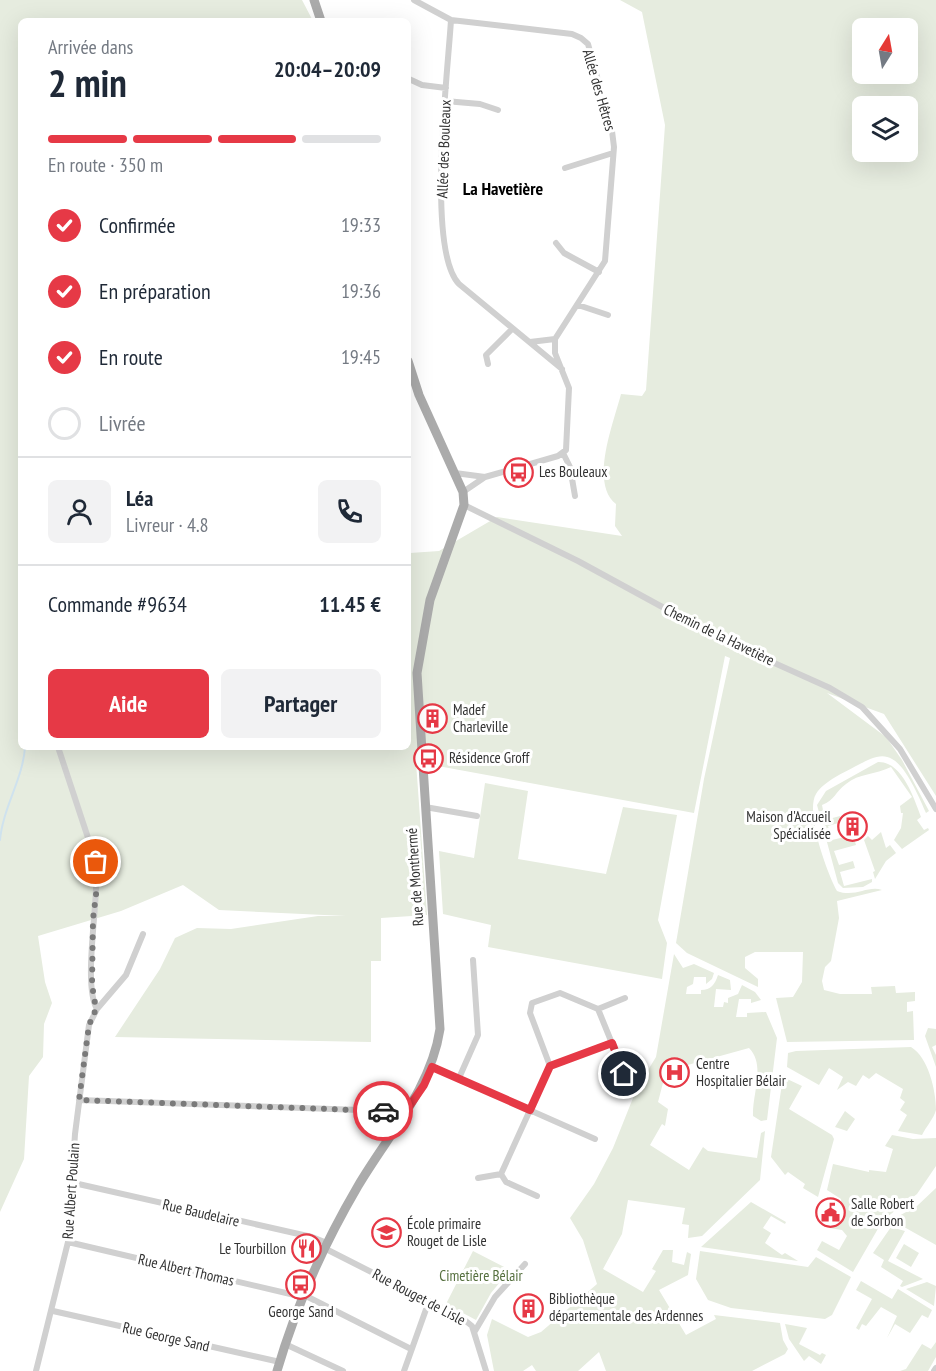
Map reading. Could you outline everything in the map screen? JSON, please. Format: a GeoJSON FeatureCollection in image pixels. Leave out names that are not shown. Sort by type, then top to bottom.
{"type":"FeatureCollection","features":[{"type":"Feature","properties":{"kind":"main road"},"geometry":{"type":"LineString","coordinates":[[314,0],[320,18]]}},
{"type":"Feature","properties":{"kind":"main road","name":"Rue de Monthermé"},"geometry":{"type":"LineString","coordinates":[[278,1366],[325,1245],[374,1159],[424,1085],[432,1067],[440,1029],[417,674],[430,600],[464,505],[463,492],[419,395],[411,370]]}},
{"type":"Feature","properties":{"kind":"street","name":"Allée des Hêtres"},"geometry":{"type":"LineString","coordinates":[[414,0],[451,20],[572,34],[582,38],[588,44],[595,62],[612,131],[613,153],[605,261],[555,339]]}},
{"type":"Feature","properties":{"kind":"street","name":"Allée des Bouleaux"},"geometry":{"type":"LineString","coordinates":[[451,20],[439,187],[449,268],[459,284],[511,330],[530,342],[562,369]]}},
{"type":"Feature","properties":{"kind":"street"},"geometry":{"type":"LineString","coordinates":[[411,80],[422,85],[446,88]]}},
{"type":"Feature","properties":{"kind":"street"},"geometry":{"type":"LineString","coordinates":[[445,100],[480,104],[498,110]]}},
{"type":"Feature","properties":{"kind":"street"},"geometry":{"type":"LineString","coordinates":[[565,168],[613,153]]}},
{"type":"Feature","properties":{"kind":"street"},"geometry":{"type":"LineString","coordinates":[[556,243],[564,253],[599,272]]}},
{"type":"Feature","properties":{"kind":"street"},"geometry":{"type":"LineString","coordinates":[[578,305],[608,315]]}},
{"type":"Feature","properties":{"kind":"street"},"geometry":{"type":"LineString","coordinates":[[488,364],[486,355],[511,330]]}},
{"type":"Feature","properties":{"kind":"street"},"geometry":{"type":"LineString","coordinates":[[530,342],[555,339],[555,354],[569,388],[569,438],[563,453]]}},
{"type":"Feature","properties":{"kind":"street"},"geometry":{"type":"LineString","coordinates":[[463,492],[485,477],[563,453]]}},
{"type":"Feature","properties":{"kind":"street"},"geometry":{"type":"LineString","coordinates":[[563,453],[570,466],[574,496]]}},
{"type":"Feature","properties":{"kind":"street"},"geometry":{"type":"LineString","coordinates":[[455,473],[485,477]]}},
{"type":"Feature","properties":{"kind":"street","name":"Chemin de la Havetière"},"geometry":{"type":"LineString","coordinates":[[464,505],[578,561],[722,639],[830,688],[862,707],[900,749],[936,809]]}},
{"type":"Feature","properties":{"kind":"street"},"geometry":{"type":"LineString","coordinates":[[59,750],[96,862],[98,878],[93,919],[92,985],[96,1009]]}},
{"type":"Feature","properties":{"kind":"street"},"geometry":{"type":"LineString","coordinates":[[425,807],[477,816]]}},
{"type":"Feature","properties":{"kind":"street"},"geometry":{"type":"LineString","coordinates":[[96,1009],[126,975],[143,934]]}},
{"type":"Feature","properties":{"kind":"street"},"geometry":{"type":"LineString","coordinates":[[459,1078],[478,1035],[473,960]]}},
{"type":"Feature","properties":{"kind":"street"},"geometry":{"type":"LineString","coordinates":[[550,1066],[530,1013],[532,1003],[560,993],[598,1009],[629,1085]]}},
{"type":"Feature","properties":{"kind":"street"},"geometry":{"type":"LineString","coordinates":[[598,1009],[625,998]]}},
{"type":"Feature","properties":{"kind":"street","name":"Rue Albert Poulain"},"geometry":{"type":"LineString","coordinates":[[36,1371],[53,1311],[68,1242],[79,1100],[89,1025],[96,1009]]}},
{"type":"Feature","properties":{"kind":"street"},"geometry":{"type":"LineString","coordinates":[[501,1174],[550,1066],[612,1043]]}},
{"type":"Feature","properties":{"kind":"street"},"geometry":{"type":"LineString","coordinates":[[432,1067],[594,1139]]}},
{"type":"Feature","properties":{"kind":"street"},"geometry":{"type":"LineString","coordinates":[[79,1100],[388,1111],[402,1117]]}},
{"type":"Feature","properties":{"kind":"street"},"geometry":{"type":"LineString","coordinates":[[478,1178],[501,1174]]}},
{"type":"Feature","properties":{"kind":"street"},"geometry":{"type":"LineString","coordinates":[[501,1174],[506,1182],[537,1196]]}},
{"type":"Feature","properties":{"kind":"street","name":"Rue Baudelaire"},"geometry":{"type":"LineString","coordinates":[[74,1183],[312,1237],[325,1245]]}},
{"type":"Feature","properties":{"kind":"street","name":"Rue Albert Thomas"},"geometry":{"type":"LineString","coordinates":[[68,1242],[304,1296],[411,1349]]}},
{"type":"Feature","properties":{"kind":"street","name":"Rue Rouget de Lisle"},"geometry":{"type":"LineString","coordinates":[[325,1245],[462,1318],[475,1331],[486,1371]]}},
{"type":"Feature","properties":{"kind":"street"},"geometry":{"type":"LineString","coordinates":[[475,1331],[495,1297],[525,1264]]}},
{"type":"Feature","properties":{"kind":"street"},"geometry":{"type":"LineString","coordinates":[[404,1371],[429,1301]]}},
{"type":"Feature","properties":{"kind":"street","name":"Rue George Sand"},"geometry":{"type":"LineString","coordinates":[[53,1311],[278,1366]]}},
{"type":"Feature","properties":{"kind":"street"},"geometry":{"type":"LineString","coordinates":[[285,1344],[343,1371]]}},
{"type":"Feature","properties":{"kind":"green space"},"geometry":{"type":"Polygon","coordinates":[[[0,0],[302,0],[311,18],[18,18],[18,750],[411,750],[411,553],[439,551],[497,517],[622,536],[615,526],[616,504],[608,494],[604,482],[604,467],[609,436],[621,394],[642,396],[646,390],[665,125],[642,12],[620,0],[936,0],[936,796],[884,714],[827,693],[886,737],[902,760],[929,811],[926,813],[902,768],[892,759],[883,756],[866,761],[829,781],[816,794],[813,803],[819,843],[837,891],[850,893],[872,889],[882,890],[837,901],[839,918],[831,961],[825,967],[822,981],[824,990],[840,994],[872,994],[871,987],[895,986],[896,993],[915,992],[915,1001],[907,1002],[907,1012],[913,1011],[914,1040],[787,1042],[776,998],[793,997],[802,982],[803,952],[755,952],[745,957],[745,968],[758,979],[758,987],[687,953],[676,943],[704,779],[730,658],[725,656],[694,813],[416,762],[427,915],[381,918],[381,961],[371,961],[371,1042],[115,1037],[160,969],[175,938],[197,928],[231,929],[318,916],[346,916],[219,910],[183,885],[121,911],[38,936],[45,982],[52,1003],[44,1024],[43,1057],[29,1076],[24,1159],[0,1212],[0,0]]]}},
{"type":"Feature","properties":{"kind":"green space"},"geometry":{"type":"Polygon","coordinates":[[[878,762],[886,763],[894,768],[906,782],[921,817],[917,820],[924,830],[928,828],[929,830],[902,849],[894,840],[901,828],[903,813],[901,813],[900,806],[912,797],[891,767],[851,780],[830,801],[822,805],[825,820],[840,816],[842,822],[828,826],[832,840],[853,835],[856,845],[834,851],[839,865],[853,861],[855,868],[840,872],[844,886],[872,879],[872,882],[863,887],[843,888],[838,883],[817,805],[826,791],[878,762]]]}},
{"type":"Feature","properties":{"kind":"green space"},"geometry":{"type":"Polygon","coordinates":[[[485,783],[528,791],[518,859],[606,874],[623,807],[677,815],[658,920],[667,943],[662,979],[488,947],[491,925],[443,914],[439,851],[474,858],[485,783]]]}},
{"type":"Feature","properties":{"kind":"green space"},"geometry":{"type":"Polygon","coordinates":[[[881,832],[886,848],[890,845],[896,853],[886,861],[875,879],[873,872],[875,871],[864,840],[868,836],[872,840],[881,832]]]}},
{"type":"Feature","properties":{"kind":"green space"},"geometry":{"type":"Polygon","coordinates":[[[674,954],[683,968],[694,964],[714,973],[712,979],[706,984],[706,977],[694,977],[693,984],[687,987],[686,994],[701,994],[701,990],[712,986],[718,975],[730,980],[731,990],[716,989],[714,1007],[723,1007],[724,1002],[728,1003],[728,998],[738,994],[742,985],[755,992],[761,1000],[751,1003],[751,999],[739,999],[736,1017],[747,1017],[747,1013],[766,1012],[777,1038],[767,1120],[761,1121],[753,1116],[757,1063],[749,1048],[684,1066],[664,1079],[658,1102],[668,1109],[665,1126],[662,1124],[650,1145],[689,1170],[703,1147],[708,1151],[757,1158],[761,1133],[765,1131],[760,1180],[702,1236],[688,1238],[689,1225],[682,1224],[685,1208],[628,1200],[622,1234],[603,1269],[643,1292],[656,1271],[652,1269],[663,1250],[673,1250],[672,1262],[684,1265],[687,1252],[691,1254],[688,1275],[659,1290],[686,1335],[716,1319],[714,1315],[780,1323],[783,1340],[788,1349],[785,1354],[752,1371],[606,1371],[599,1352],[578,1371],[536,1371],[532,1365],[523,1371],[494,1371],[487,1335],[492,1319],[528,1337],[541,1332],[597,1284],[583,1240],[570,1218],[594,1184],[613,1148],[637,1088],[656,1057],[674,954]]]}},
{"type":"Feature","properties":{"kind":"green space"},"geometry":{"type":"Polygon","coordinates":[[[928,1028],[936,1029],[936,1045],[932,1047],[936,1055],[936,1067],[925,1036],[928,1028]]]}},
{"type":"Feature","properties":{"kind":"green space"},"geometry":{"type":"Polygon","coordinates":[[[911,1047],[922,1058],[926,1066],[933,1084],[936,1102],[935,1113],[922,1135],[898,1131],[907,1115],[900,1110],[905,1102],[900,1098],[903,1089],[876,1073],[869,1079],[863,1075],[856,1086],[848,1082],[837,1090],[843,1077],[829,1068],[819,1085],[787,1067],[788,1053],[796,1051],[911,1047]]]}},
{"type":"Feature","properties":{"kind":"green space"},"geometry":{"type":"Polygon","coordinates":[[[783,1077],[802,1086],[789,1109],[832,1135],[834,1139],[818,1197],[803,1188],[805,1184],[788,1172],[785,1175],[771,1157],[783,1077]]]}},
{"type":"Feature","properties":{"kind":"green space"},"geometry":{"type":"Polygon","coordinates":[[[845,1111],[855,1119],[847,1131],[835,1127],[845,1111]]]}},
{"type":"Feature","properties":{"kind":"green space"},"geometry":{"type":"Polygon","coordinates":[[[892,1135],[913,1139],[936,1138],[936,1166],[917,1194],[883,1220],[853,1272],[817,1250],[822,1241],[839,1250],[847,1236],[842,1230],[829,1228],[842,1207],[841,1199],[827,1190],[833,1164],[869,1172],[869,1170],[886,1172],[893,1149],[885,1146],[892,1135]]]}},
{"type":"Feature","properties":{"kind":"green space"},"geometry":{"type":"Polygon","coordinates":[[[936,1188],[936,1245],[897,1223],[897,1217],[917,1206],[936,1188]]]}},
{"type":"Feature","properties":{"kind":"green space"},"geometry":{"type":"Polygon","coordinates":[[[751,1202],[786,1222],[785,1224],[771,1216],[763,1228],[771,1233],[765,1243],[782,1255],[785,1253],[798,1261],[701,1247],[751,1202]]]}},
{"type":"Feature","properties":{"kind":"green space"},"geometry":{"type":"Polygon","coordinates":[[[891,1227],[905,1231],[888,1261],[923,1279],[902,1287],[900,1286],[903,1281],[881,1267],[884,1260],[873,1253],[891,1227]]]}},
{"type":"Feature","properties":{"kind":"green space"},"geometry":{"type":"Polygon","coordinates":[[[904,1244],[919,1253],[911,1267],[896,1258],[904,1244]]]}},
{"type":"Feature","properties":{"kind":"green space","name":"Cimetière Bélair"},"geometry":{"type":"Polygon","coordinates":[[[473,1251],[510,1270],[491,1293],[476,1320],[446,1304],[473,1251]]]}},
{"type":"Feature","properties":{"kind":"green space"},"geometry":{"type":"Polygon","coordinates":[[[700,1251],[808,1267],[816,1257],[851,1277],[832,1315],[825,1319],[731,1308],[708,1300],[696,1279],[700,1251]]]}},
{"type":"Feature","properties":{"kind":"green space"},"geometry":{"type":"Polygon","coordinates":[[[861,1281],[892,1299],[898,1289],[932,1310],[928,1318],[922,1315],[910,1333],[895,1324],[887,1338],[897,1316],[881,1307],[866,1326],[862,1324],[859,1330],[856,1328],[872,1299],[856,1290],[861,1281]]]}},
{"type":"Feature","properties":{"kind":"green space"},"geometry":{"type":"Polygon","coordinates":[[[927,1282],[936,1286],[934,1306],[906,1289],[927,1282]]]}},
{"type":"Feature","properties":{"kind":"green space"},"geometry":{"type":"Polygon","coordinates":[[[785,1324],[807,1328],[799,1344],[820,1355],[822,1353],[826,1355],[821,1364],[809,1356],[804,1361],[789,1339],[785,1324]]]}},
{"type":"Feature","properties":{"kind":"green space"},"geometry":{"type":"Polygon","coordinates":[[[936,1342],[936,1357],[928,1371],[900,1371],[906,1369],[922,1344],[931,1349],[936,1342]]]}},
{"type":"Feature","properties":{"kind":"waterway"},"geometry":{"type":"LineString","coordinates":[[0,840],[5,816],[21,770],[24,750]]}},
{"type":"Feature","properties":{"kind":"way so far"},"geometry":{"type":"LineString","coordinates":[[96,862],[98,878],[92,949],[93,1004],[96,1009],[89,1025],[79,1100],[383,1111]]}},
{"type":"Feature","properties":{"kind":"place","name":"Les Bouleaux"},"geometry":{"type":"Point","coordinates":[518,472]}},
{"type":"Feature","properties":{"kind":"place","name":"Madef Charleville"},"geometry":{"type":"Point","coordinates":[432,719]}},
{"type":"Feature","properties":{"kind":"place","name":"Résidence Groff"},"geometry":{"type":"Point","coordinates":[428,758]}},
{"type":"Feature","properties":{"kind":"place","name":"Maison d'Accueil Spécialisée"},"geometry":{"type":"Point","coordinates":[852,826]}},
{"type":"Feature","properties":{"kind":"place","name":"Centre Hospitalier Bélair"},"geometry":{"type":"Point","coordinates":[675,1073]}},
{"type":"Feature","properties":{"kind":"place","name":"Salle Robert de Sorbon"},"geometry":{"type":"Point","coordinates":[830,1213]}},
{"type":"Feature","properties":{"kind":"place","name":"École primaire Rouget de Lisle"},"geometry":{"type":"Point","coordinates":[386,1233]}},
{"type":"Feature","properties":{"kind":"place","name":"Le Tourbillon"},"geometry":{"type":"Point","coordinates":[307,1249]}},
{"type":"Feature","properties":{"kind":"place","name":"George Sand"},"geometry":{"type":"Point","coordinates":[301,1285]}},
{"type":"Feature","properties":{"kind":"place","name":"Bibliothèque départementale des Ardennes"},"geometry":{"type":"Point","coordinates":[528,1308]}},
{"type":"Feature","properties":{"kind":"district","name":"La Havetière"},"geometry":{"type":"Point","coordinates":[503,189]}},
{"type":"Feature","properties":{"kind":"route"},"geometry":{"type":"LineString","coordinates":[[383,1111],[396,1112],[402,1117],[424,1085],[432,1067],[530,1110],[550,1066],[612,1043],[624,1074]]}}]}
